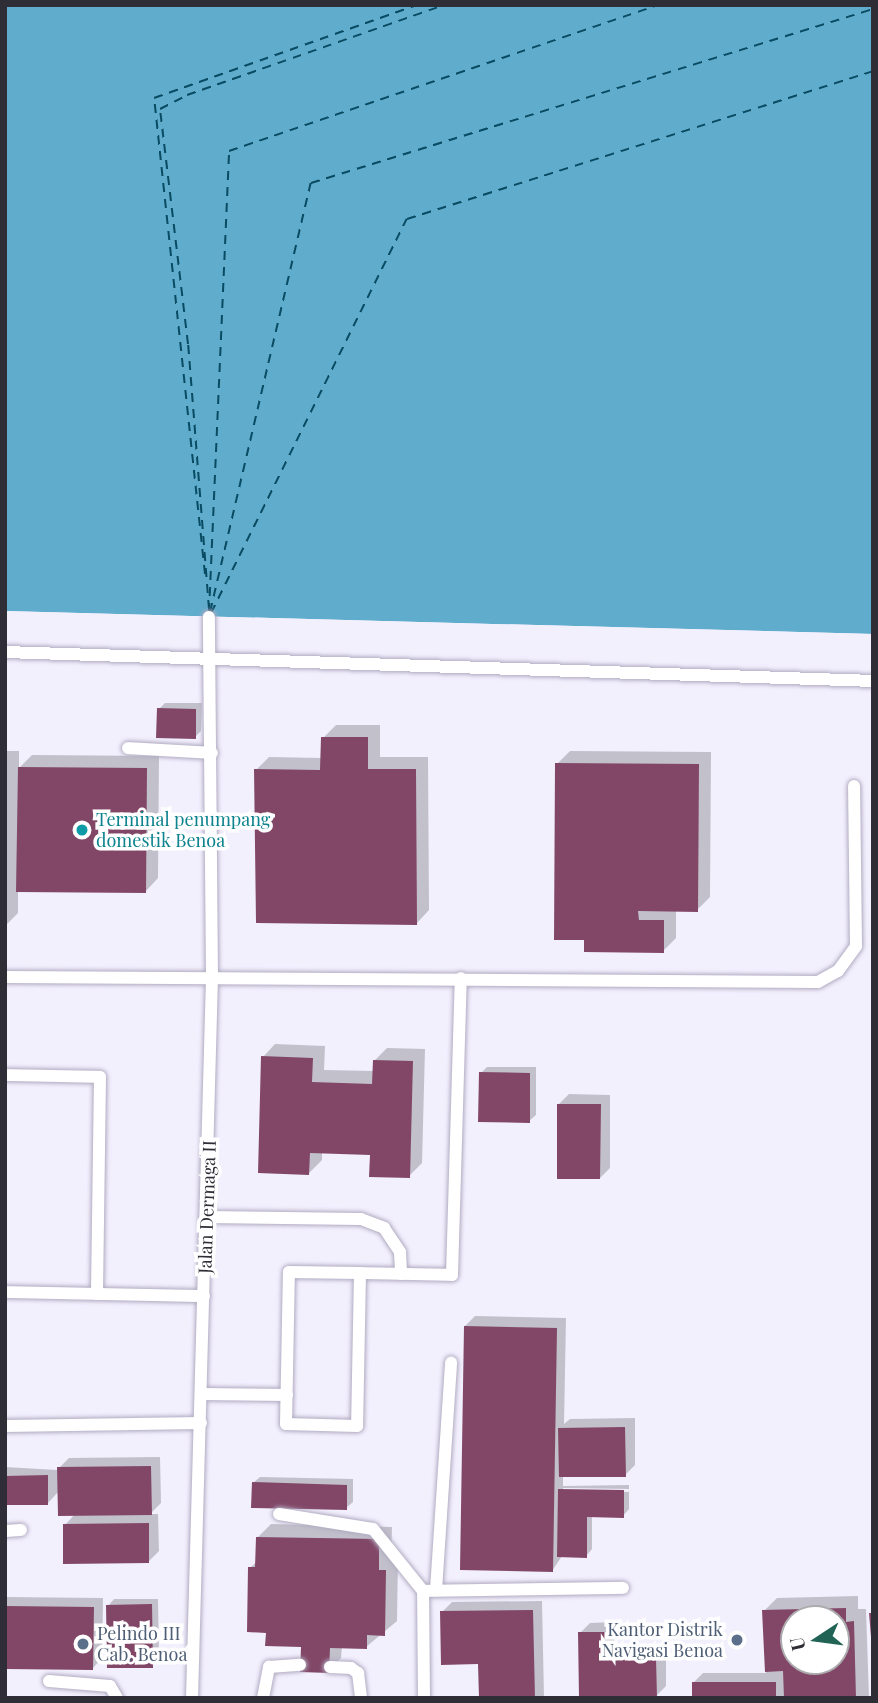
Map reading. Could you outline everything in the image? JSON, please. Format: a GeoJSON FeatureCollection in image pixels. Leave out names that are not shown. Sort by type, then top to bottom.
{"type":"FeatureCollection","features":[{"type":"Feature","properties":{"kind":"lane","name":"Jalan Dermaga II"},"geometry":{"type":"LineString","coordinates":[[192,1698],[212,977],[213,659],[209,617]]}},
{"type":"Feature","properties":{"kind":"lane"},"geometry":{"type":"LineString","coordinates":[[5,652],[873,681]]}},
{"type":"Feature","properties":{"kind":"lane"},"geometry":{"type":"LineString","coordinates":[[128,748],[212,753]]}},
{"type":"Feature","properties":{"kind":"lane"},"geometry":{"type":"LineString","coordinates":[[5,977],[818,982],[838,971],[856,946],[854,786]]}},
{"type":"Feature","properties":{"kind":"lane"},"geometry":{"type":"LineString","coordinates":[[360,1273],[357,1426],[286,1424],[289,1272],[360,1273],[452,1275],[461,978]]}},
{"type":"Feature","properties":{"kind":"lane"},"geometry":{"type":"LineString","coordinates":[[5,1075],[100,1077],[97,1294]]}},
{"type":"Feature","properties":{"kind":"lane"},"geometry":{"type":"LineString","coordinates":[[207,1217],[361,1219],[384,1228],[400,1252],[401,1274]]}},
{"type":"Feature","properties":{"kind":"lane"},"geometry":{"type":"LineString","coordinates":[[5,1293],[204,1296]]}},
{"type":"Feature","properties":{"kind":"lane"},"geometry":{"type":"LineString","coordinates":[[424,1698],[429,1591],[451,1362]]}},
{"type":"Feature","properties":{"kind":"lane"},"geometry":{"type":"LineString","coordinates":[[202,1394],[287,1395]]}},
{"type":"Feature","properties":{"kind":"lane"},"geometry":{"type":"LineString","coordinates":[[5,1426],[201,1423]]}},
{"type":"Feature","properties":{"kind":"lane"},"geometry":{"type":"LineString","coordinates":[[279,1514],[373,1529],[429,1591],[623,1588]]}},
{"type":"Feature","properties":{"kind":"lane"},"geometry":{"type":"LineString","coordinates":[[5,1531],[21,1530]]}},
{"type":"Feature","properties":{"kind":"lane"},"geometry":{"type":"LineString","coordinates":[[263,1698],[269,1667],[300,1665]]}},
{"type":"Feature","properties":{"kind":"lane"},"geometry":{"type":"LineString","coordinates":[[330,1667],[358,1673],[361,1698]]}},
{"type":"Feature","properties":{"kind":"lane"},"geometry":{"type":"LineString","coordinates":[[49,1681],[110,1686],[117,1698]]}},
{"type":"Feature","properties":{"kind":"water"},"geometry":{"type":"Polygon","coordinates":[[[5,5],[873,5],[873,634],[5,611],[5,5]]]}},
{"type":"Feature","properties":{"kind":"pier"},"geometry":{"type":"Polygon","coordinates":[[[5,611],[873,634],[873,637],[5,615],[5,611]]]}},
{"type":"Feature","properties":{"kind":"building"},"geometry":{"type":"Polygon","coordinates":[[[157,708],[196,709],[196,739],[156,738],[157,708]]]}},
{"type":"Feature","properties":{"kind":"building"},"geometry":{"type":"Polygon","coordinates":[[[321,737],[368,737],[368,769],[416,769],[417,925],[256,923],[254,769],[320,770],[321,737]]]}},
{"type":"Feature","properties":{"kind":"building"},"geometry":{"type":"Polygon","coordinates":[[[555,763],[699,764],[698,912],[638,911],[639,920],[664,920],[664,953],[584,952],[584,940],[554,940],[555,763]]]}},
{"type":"Feature","properties":{"kind":"building","name":"Terminal penumpang domestik Benoa"},"geometry":{"type":"Polygon","coordinates":[[[18,767],[147,768],[146,893],[16,892],[18,767]]]}},
{"type":"Feature","properties":{"kind":"building"},"geometry":{"type":"Polygon","coordinates":[[[261,1056],[313,1058],[312,1082],[372,1084],[373,1060],[413,1061],[410,1178],[369,1177],[370,1155],[310,1153],[309,1175],[258,1173],[261,1056]]]}},
{"type":"Feature","properties":{"kind":"building"},"geometry":{"type":"Polygon","coordinates":[[[479,1072],[530,1073],[530,1123],[478,1122],[479,1072]]]}},
{"type":"Feature","properties":{"kind":"building"},"geometry":{"type":"Polygon","coordinates":[[[557,1104],[601,1104],[600,1179],[557,1179],[557,1104]]]}},
{"type":"Feature","properties":{"kind":"building"},"geometry":{"type":"Polygon","coordinates":[[[464,1326],[557,1328],[553,1572],[460,1570],[464,1326]]]}},
{"type":"Feature","properties":{"kind":"building"},"geometry":{"type":"Polygon","coordinates":[[[625,1427],[626,1477],[559,1477],[558,1428],[625,1427]]]}},
{"type":"Feature","properties":{"kind":"building"},"geometry":{"type":"Polygon","coordinates":[[[151,1466],[152,1515],[58,1516],[57,1467],[151,1466]]]}},
{"type":"Feature","properties":{"kind":"building"},"geometry":{"type":"Polygon","coordinates":[[[48,1475],[48,1505],[5,1505],[5,1476],[48,1475]]]}},
{"type":"Feature","properties":{"kind":"building"},"geometry":{"type":"Polygon","coordinates":[[[252,1482],[347,1485],[347,1510],[251,1508],[252,1482]]]}},
{"type":"Feature","properties":{"kind":"building"},"geometry":{"type":"Polygon","coordinates":[[[558,1489],[624,1490],[624,1518],[587,1517],[587,1558],[557,1557],[558,1489]]]}},
{"type":"Feature","properties":{"kind":"building"},"geometry":{"type":"Polygon","coordinates":[[[149,1523],[149,1563],[63,1564],[63,1524],[149,1523]]]}},
{"type":"Feature","properties":{"kind":"building"},"geometry":{"type":"Polygon","coordinates":[[[256,1537],[379,1539],[379,1570],[386,1570],[385,1636],[367,1635],[367,1649],[330,1648],[329,1673],[300,1672],[301,1647],[265,1646],[266,1633],[247,1632],[248,1567],[255,1567],[256,1537]]]}},
{"type":"Feature","properties":{"kind":"building"},"geometry":{"type":"Polygon","coordinates":[[[152,1604],[153,1668],[107,1668],[106,1605],[152,1604]]]}},
{"type":"Feature","properties":{"kind":"building"},"geometry":{"type":"Polygon","coordinates":[[[5,1606],[94,1607],[93,1670],[5,1669],[5,1606]]]}},
{"type":"Feature","properties":{"kind":"building"},"geometry":{"type":"Polygon","coordinates":[[[533,1610],[535,1698],[479,1698],[478,1664],[441,1665],[440,1611],[533,1610]]]}},
{"type":"Feature","properties":{"kind":"building"},"geometry":{"type":"Polygon","coordinates":[[[762,1610],[780,1610],[780,1671],[765,1672],[762,1610]]]}},
{"type":"Feature","properties":{"kind":"building"},"geometry":{"type":"Polygon","coordinates":[[[869,1613],[873,1613],[873,1637],[871,1637],[869,1613]]]}},
{"type":"Feature","properties":{"kind":"building"},"geometry":{"type":"Polygon","coordinates":[[[854,1621],[856,1698],[784,1698],[783,1675],[850,1675],[850,1622],[854,1621]]]}},
{"type":"Feature","properties":{"kind":"building"},"geometry":{"type":"Polygon","coordinates":[[[578,1632],[605,1632],[606,1658],[656,1658],[657,1698],[579,1698],[578,1632]]]}},
{"type":"Feature","properties":{"kind":"building"},"geometry":{"type":"Polygon","coordinates":[[[692,1682],[776,1682],[776,1698],[692,1698],[692,1682]]]}},
{"type":"Feature","properties":{"kind":"ferry route"},"geometry":{"type":"LineString","coordinates":[[205,574],[154,98],[416,5]]}},
{"type":"Feature","properties":{"kind":"ferry route"},"geometry":{"type":"LineString","coordinates":[[209,609],[188,344],[160,109],[187,95],[444,5]]}},
{"type":"Feature","properties":{"kind":"ferry route"},"geometry":{"type":"LineString","coordinates":[[209,612],[229,151],[657,5]]}},
{"type":"Feature","properties":{"kind":"ferry route"},"geometry":{"type":"LineString","coordinates":[[210,612],[311,183],[873,9]]}},
{"type":"Feature","properties":{"kind":"ferry route"},"geometry":{"type":"LineString","coordinates":[[211,613],[407,219],[873,71]]}},
{"type":"Feature","properties":{"kind":"place","name":"Terminal penumpang domestik Benoa"},"geometry":{"type":"Point","coordinates":[82,830]}},
{"type":"Feature","properties":{"kind":"place","name":"Kantor Distrik Navigasi Benoa"},"geometry":{"type":"Point","coordinates":[737,1640]}},
{"type":"Feature","properties":{"kind":"place","name":"Pelindo III Cab. Benoa"},"geometry":{"type":"Point","coordinates":[83,1644]}}]}
